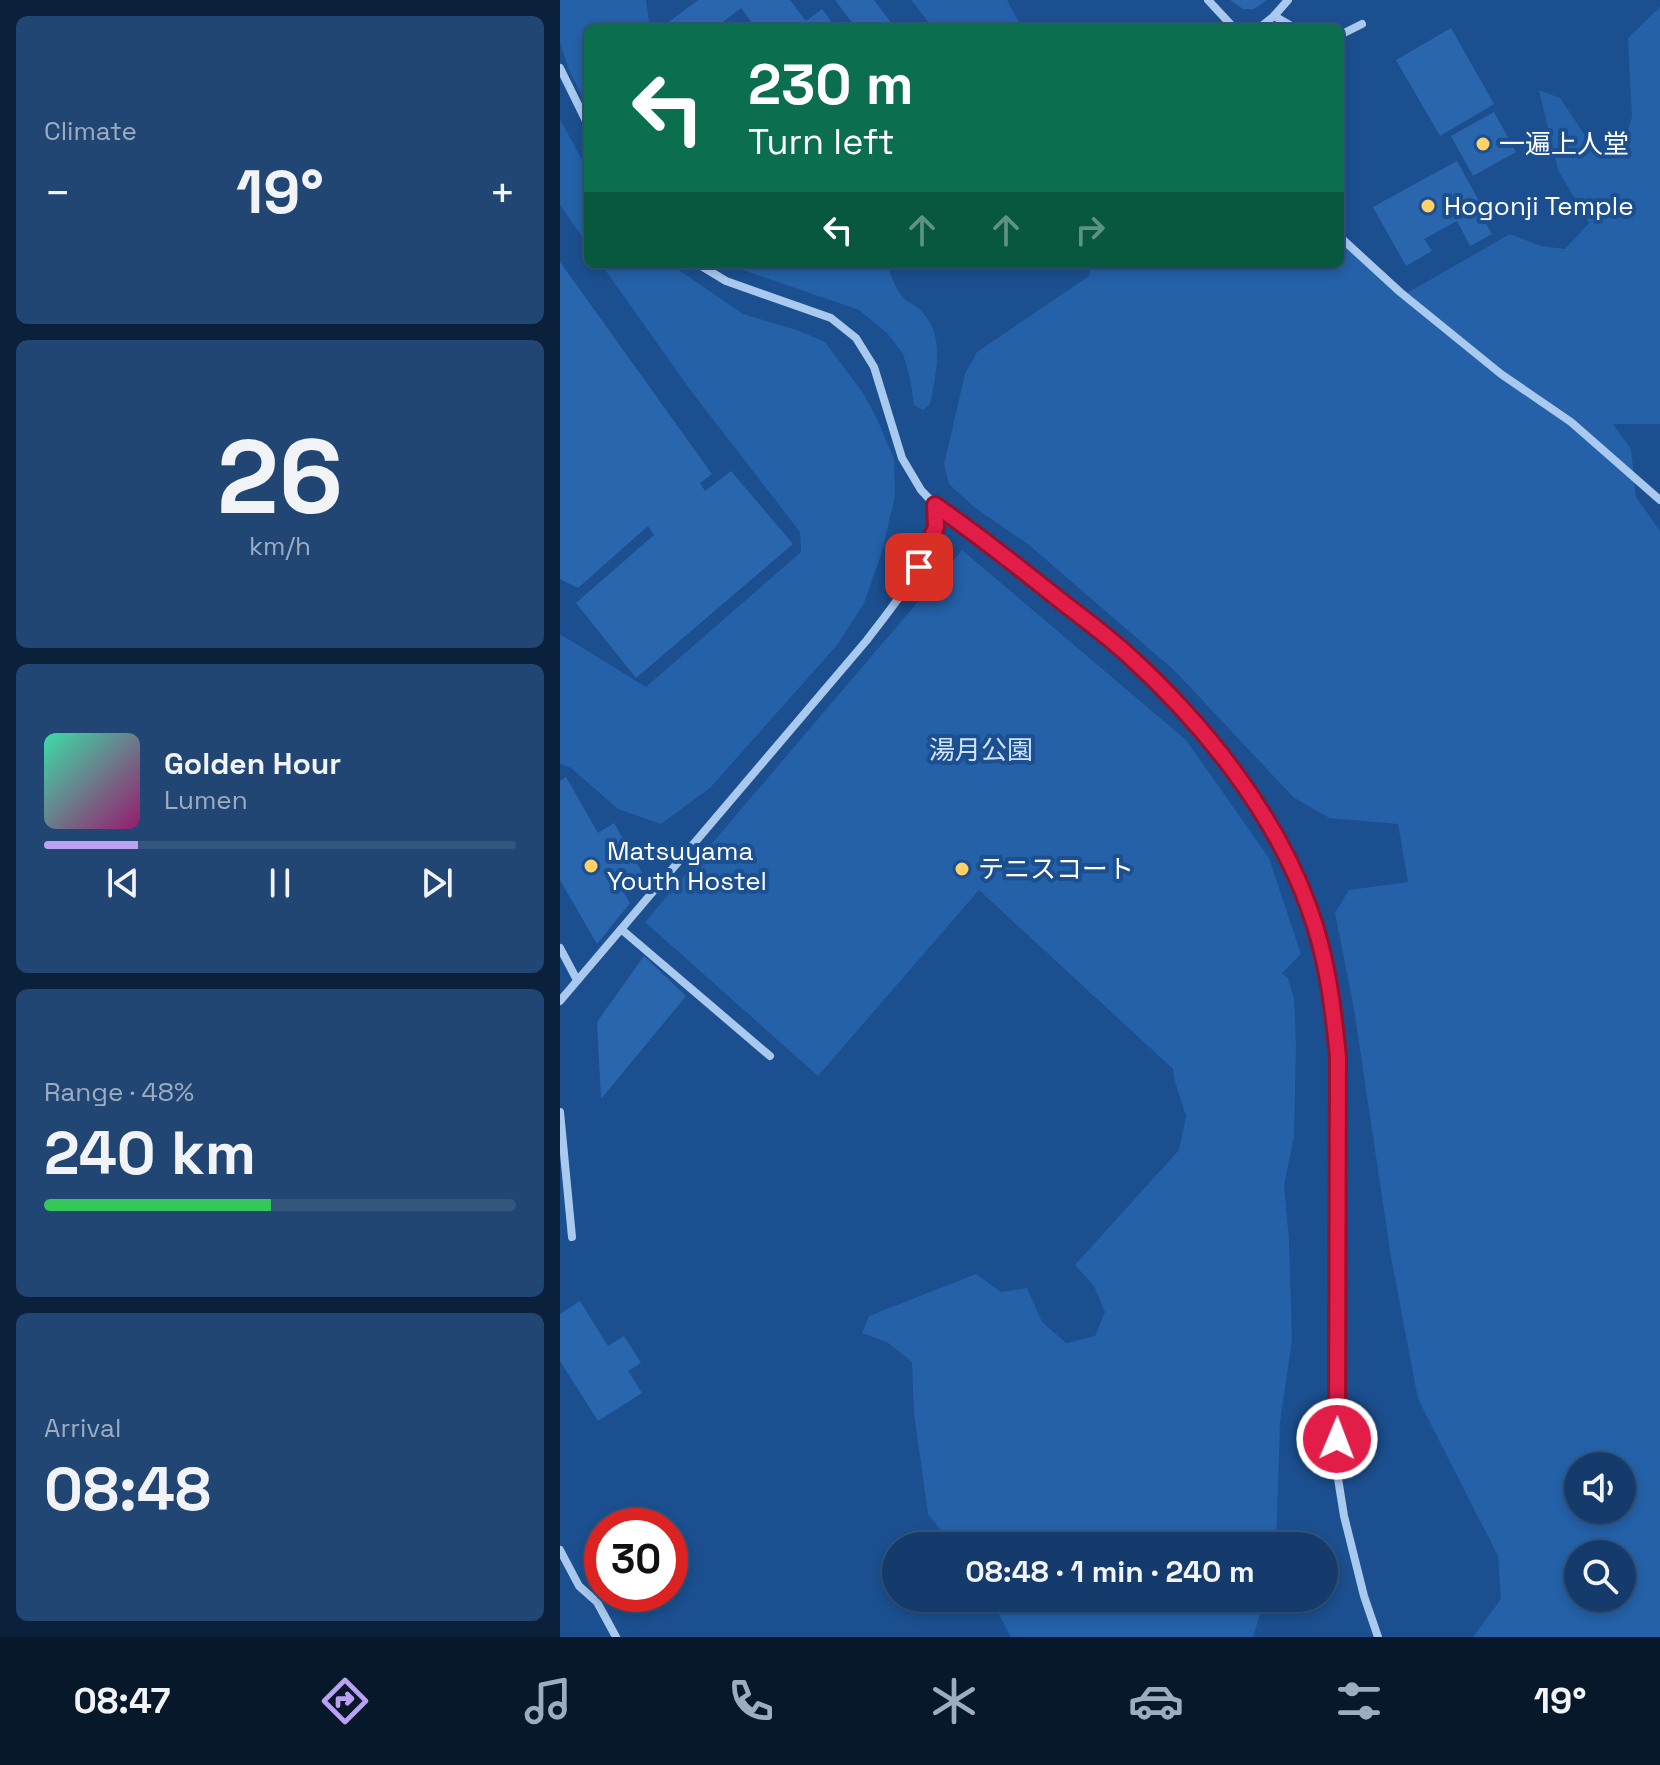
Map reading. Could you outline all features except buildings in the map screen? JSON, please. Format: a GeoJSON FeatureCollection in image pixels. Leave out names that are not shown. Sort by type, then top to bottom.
{"type":"FeatureCollection","features":[{"type":"Feature","properties":{"kind":"street"},"geometry":{"type":"LineString","coordinates":[[1208,0],[1230,24]]}},
{"type":"Feature","properties":{"kind":"street"},"geometry":{"type":"LineString","coordinates":[[1264,24],[1288,0]]}},
{"type":"Feature","properties":{"kind":"street"},"geometry":{"type":"LineString","coordinates":[[1274,16],[1288,24]]}},
{"type":"Feature","properties":{"kind":"street"},"geometry":{"type":"LineString","coordinates":[[1344,33],[1362,24]]}},
{"type":"Feature","properties":{"kind":"street"},"geometry":{"type":"LineString","coordinates":[[560,68],[584,117]]}},
{"type":"Feature","properties":{"kind":"street"},"geometry":{"type":"LineString","coordinates":[[1344,241],[1400,292],[1501,374],[1571,422],[1660,500]]}},
{"type":"Feature","properties":{"kind":"street"},"geometry":{"type":"LineString","coordinates":[[705,268],[726,281],[831,318],[856,338],[874,367],[902,458],[921,490],[935,505],[986,541],[1113,643],[1163,688],[1241,780],[1294,870],[1310,909],[1332,996],[1338,1057],[1336,1466],[1350,1543],[1378,1637]]}},
{"type":"Feature","properties":{"kind":"street"},"geometry":{"type":"LineString","coordinates":[[560,1001],[867,640],[896,601],[929,547],[936,527],[935,505]]}},
{"type":"Feature","properties":{"kind":"street"},"geometry":{"type":"LineString","coordinates":[[621,929],[770,1056]]}},
{"type":"Feature","properties":{"kind":"street"},"geometry":{"type":"LineString","coordinates":[[560,948],[577,980]]}},
{"type":"Feature","properties":{"kind":"street"},"geometry":{"type":"LineString","coordinates":[[560,1112],[572,1237]]}},
{"type":"Feature","properties":{"kind":"street"},"geometry":{"type":"LineString","coordinates":[[560,1550],[579,1586],[597,1602],[616,1637]]}},
{"type":"Feature","properties":{"kind":"green space"},"geometry":{"type":"Polygon","coordinates":[[[560,0],[646,0],[649,24],[584,24],[584,100],[568,68],[560,42],[560,0]]]}},
{"type":"Feature","properties":{"kind":"green space"},"geometry":{"type":"Polygon","coordinates":[[[911,0],[1007,0],[1020,24],[930,24],[911,0]]]}},
{"type":"Feature","properties":{"kind":"green space"},"geometry":{"type":"Polygon","coordinates":[[[1660,7],[1660,424],[1613,424],[1631,449],[1636,497],[1660,531],[1660,1637],[1473,1637],[1501,1599],[1498,1556],[1418,1399],[1391,1257],[1354,1009],[1335,913],[1349,890],[1408,882],[1398,824],[1329,818],[1293,797],[1175,671],[1029,545],[974,507],[949,484],[944,464],[965,374],[977,352],[1089,276],[1090,268],[1344,268],[1344,249],[1369,259],[1407,293],[1510,234],[1541,246],[1565,249],[1589,223],[1558,170],[1539,90],[1560,98],[1596,152],[1620,153],[1632,117],[1628,38],[1660,7]]]}},
{"type":"Feature","properties":{"kind":"green space"},"geometry":{"type":"Polygon","coordinates":[[[560,119],[584,164],[584,239],[560,205],[560,119]]]}},
{"type":"Feature","properties":{"kind":"green space"},"geometry":{"type":"Polygon","coordinates":[[[604,268],[676,268],[743,314],[825,342],[863,393],[877,419],[894,459],[895,496],[882,552],[864,603],[838,644],[710,788],[661,824],[618,809],[571,768],[560,764],[560,634],[646,687],[801,552],[800,532],[691,391],[604,268]]]}},
{"type":"Feature","properties":{"kind":"green space"},"geometry":{"type":"Polygon","coordinates":[[[889,268],[901,294],[928,319],[933,330],[937,354],[930,404],[923,410],[914,405],[903,354],[887,333],[859,310],[740,269],[889,268]]]}},
{"type":"Feature","properties":{"kind":"green space","name":"湯月公園"},"geometry":{"type":"Polygon","coordinates":[[[962,550],[1186,740],[1269,858],[1301,954],[1282,973],[1288,978],[1294,998],[1296,1045],[1294,1137],[1284,1185],[1292,1340],[1280,1422],[1276,1532],[942,1532],[928,1514],[914,1413],[912,1362],[887,1342],[862,1333],[869,1316],[976,1274],[1001,1292],[1027,1288],[1042,1322],[1066,1343],[1095,1336],[1105,1312],[1094,1286],[1075,1265],[1179,1150],[1186,1116],[1173,1069],[979,890],[818,1076],[645,922],[962,550]]]}},
{"type":"Feature","properties":{"kind":"green space"},"geometry":{"type":"Polygon","coordinates":[[[998,1612],[1261,1612],[1253,1637],[1011,1637],[998,1612]]]}},
{"type":"Feature","properties":{"kind":"place","name":"一遍上人堂"},"geometry":{"type":"Point","coordinates":[1483,144]}},
{"type":"Feature","properties":{"kind":"place","name":"Hogonji Temple"},"geometry":{"type":"Point","coordinates":[1428,206]}},
{"type":"Feature","properties":{"kind":"place","name":"Matsuyama Youth Hostel"},"geometry":{"type":"Point","coordinates":[591,866]}},
{"type":"Feature","properties":{"kind":"place","name":"テニスコート"},"geometry":{"type":"Point","coordinates":[962,869]}},
{"type":"Feature","properties":{"kind":"route"},"geometry":{"type":"LineString","coordinates":[[919,567],[936,527],[935,505],[986,541],[1125,652],[1163,688],[1241,780],[1294,870],[1321,945],[1332,996],[1338,1057],[1337,1439]]}}]}
